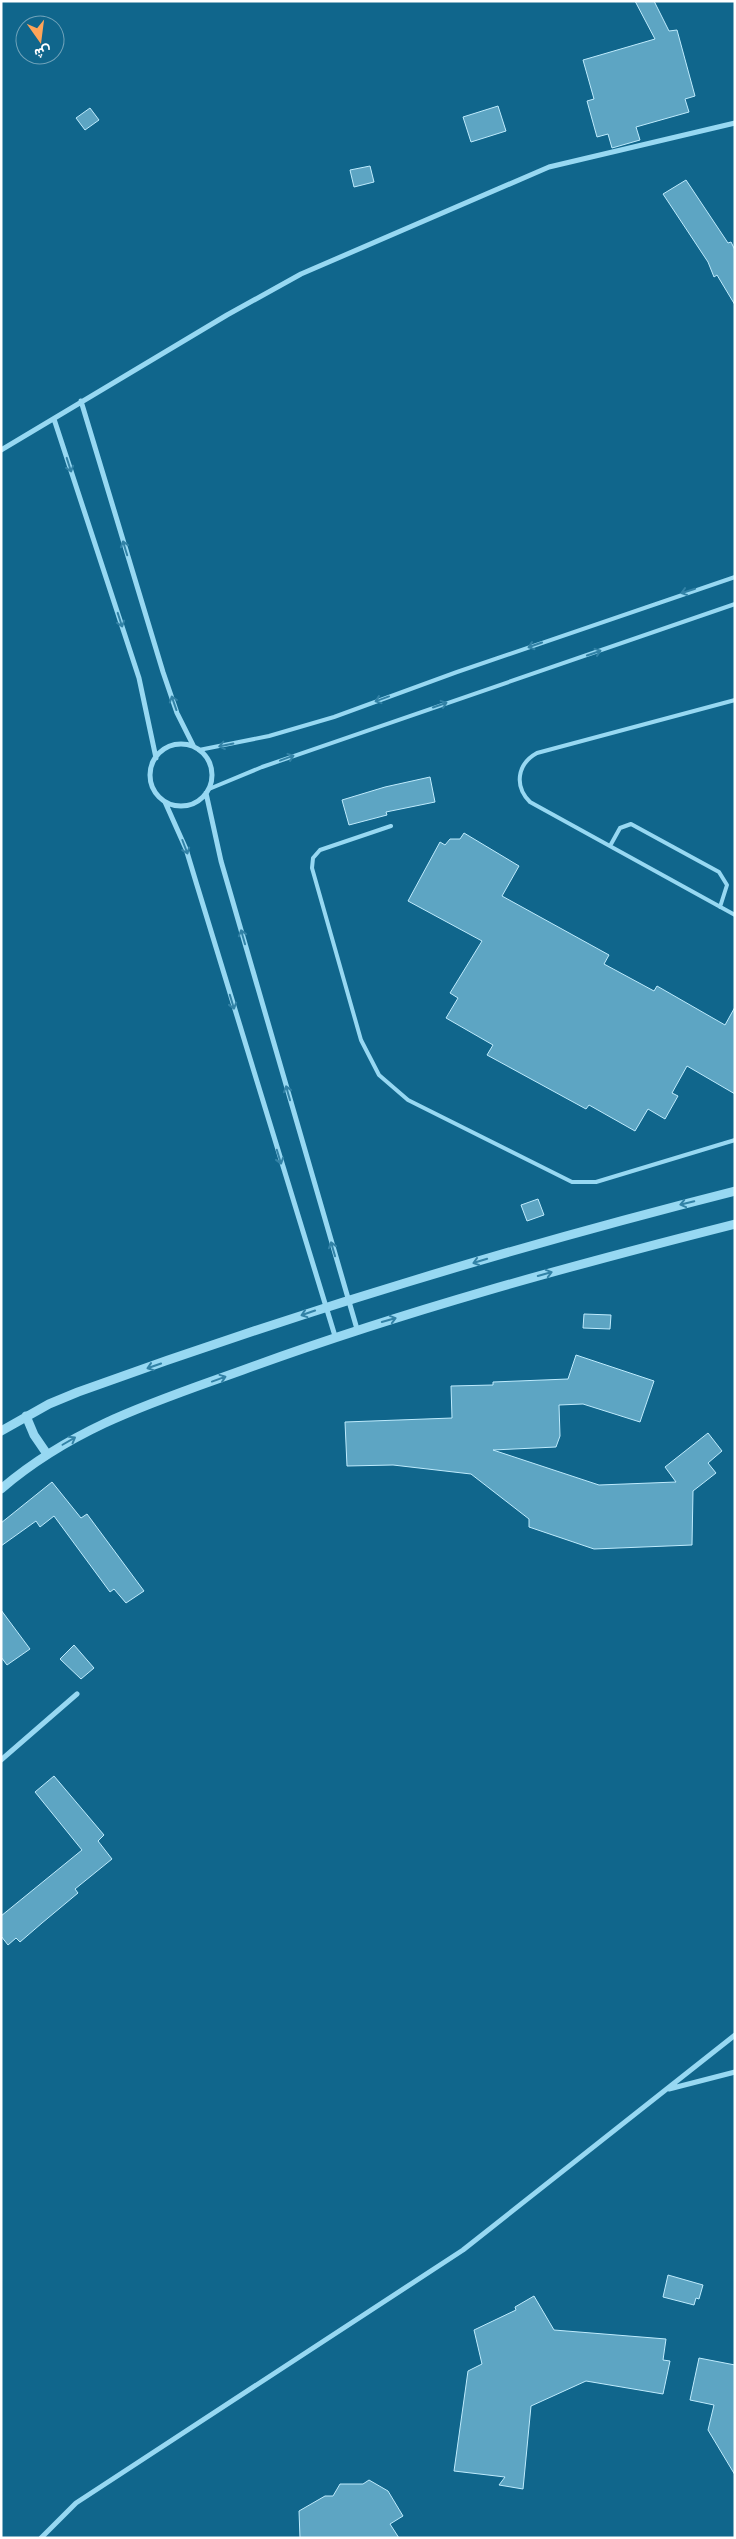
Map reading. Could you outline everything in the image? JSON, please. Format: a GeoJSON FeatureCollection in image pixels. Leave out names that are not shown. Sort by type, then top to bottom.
{"type":"FeatureCollection","features":[{"type":"Feature","properties":{"kind":"street"},"geometry":{"type":"LineString","coordinates":[[1,450],[301,274],[548,167],[735,123]]}},
{"type":"Feature","properties":{"kind":"street"},"geometry":{"type":"LineString","coordinates":[[81,402],[177,713],[197,748],[207,758],[212,768],[208,791],[221,861],[356,1329]]}},
{"type":"Feature","properties":{"kind":"street"},"geometry":{"type":"LineString","coordinates":[[54,419],[139,678],[156,758]]}},
{"type":"Feature","properties":{"kind":"street"},"geometry":{"type":"LineString","coordinates":[[197,748],[184,744],[163,750],[156,758],[150,777],[158,795],[166,802],[186,849],[335,1336]]}},
{"type":"Feature","properties":{"kind":"street"},"geometry":{"type":"LineString","coordinates":[[166,802],[183,806],[200,800],[208,791]]}},
{"type":"Feature","properties":{"kind":"street"},"geometry":{"type":"LineString","coordinates":[[1,1431],[49,1404],[100,1384],[325,1308],[585,1229],[735,1191]]}},
{"type":"Feature","properties":{"kind":"street"},"geometry":{"type":"LineString","coordinates":[[1,1489],[47,1454],[92,1428],[127,1412],[335,1336],[600,1258],[735,1224]]}},
{"type":"Feature","properties":{"kind":"street"},"geometry":{"type":"LineString","coordinates":[[26,1416],[34,1435],[47,1454]]}},
{"type":"Feature","properties":{"kind":"street"},"geometry":{"type":"LineString","coordinates":[[1,1760],[77,1694]]}},
{"type":"Feature","properties":{"kind":"street"},"geometry":{"type":"LineString","coordinates":[[40,2538],[76,2503],[464,2250],[735,2034]]}},
{"type":"Feature","properties":{"kind":"street"},"geometry":{"type":"LineString","coordinates":[[666,2090],[735,2072]]}},
{"type":"Feature","properties":{"kind":"lane"},"geometry":{"type":"LineString","coordinates":[[197,748],[269,736],[334,717],[456,672],[735,577]]}},
{"type":"Feature","properties":{"kind":"lane"},"geometry":{"type":"LineString","coordinates":[[208,791],[262,767],[735,604]]}},
{"type":"Feature","properties":{"kind":"lane"},"geometry":{"type":"LineString","coordinates":[[735,700],[546,750],[530,757],[520,771],[520,788],[530,802],[735,915]]}},
{"type":"Feature","properties":{"kind":"lane"},"geometry":{"type":"LineString","coordinates":[[610,846],[620,828],[631,824],[719,872],[727,885],[720,907]]}},
{"type":"Feature","properties":{"kind":"lane"},"geometry":{"type":"LineString","coordinates":[[390,826],[320,850],[313,858],[312,868],[360,1040],[371,1064],[387,1084],[419,1107],[572,1182],[596,1182],[735,1140]]}},
{"type":"Feature","properties":{"kind":"building"},"geometry":{"type":"Polygon","coordinates":[[[635,1],[654,1],[669,31],[677,30],[695,96],[685,99],[689,112],[636,127],[640,140],[612,148],[608,134],[597,137],[587,101],[594,99],[583,60],[655,39],[635,1]]]}},
{"type":"Feature","properties":{"kind":"building"},"geometry":{"type":"Polygon","coordinates":[[[498,106],[506,131],[471,142],[463,117],[498,106]]]}},
{"type":"Feature","properties":{"kind":"building"},"geometry":{"type":"Polygon","coordinates":[[[90,108],[99,120],[85,130],[76,118],[90,108]]]}},
{"type":"Feature","properties":{"kind":"building"},"geometry":{"type":"Polygon","coordinates":[[[370,166],[374,182],[354,187],[350,170],[370,166]]]}},
{"type":"Feature","properties":{"kind":"building"},"geometry":{"type":"Polygon","coordinates":[[[686,180],[728,243],[731,242],[735,250],[735,305],[717,275],[714,277],[708,262],[663,194],[686,180]]]}},
{"type":"Feature","properties":{"kind":"building"},"geometry":{"type":"Polygon","coordinates":[[[430,777],[435,802],[386,812],[387,815],[349,825],[342,800],[385,787],[430,777]]]}},
{"type":"Feature","properties":{"kind":"building"},"geometry":{"type":"Polygon","coordinates":[[[464,833],[519,866],[502,896],[609,955],[604,964],[654,991],[657,986],[725,1025],[735,1007],[735,1094],[687,1066],[672,1093],[678,1096],[665,1119],[648,1109],[635,1131],[589,1105],[586,1109],[487,1055],[493,1045],[446,1018],[458,998],[450,993],[482,941],[408,901],[440,842],[445,845],[450,839],[460,839],[464,833]]]}},
{"type":"Feature","properties":{"kind":"building"},"geometry":{"type":"Polygon","coordinates":[[[538,1199],[544,1215],[527,1221],[521,1205],[538,1199]]]}},
{"type":"Feature","properties":{"kind":"building"},"geometry":{"type":"Polygon","coordinates":[[[584,1314],[611,1315],[610,1329],[583,1328],[584,1314]]]}},
{"type":"Feature","properties":{"kind":"building"},"geometry":{"type":"Polygon","coordinates":[[[576,1355],[654,1381],[640,1422],[583,1404],[559,1405],[560,1436],[556,1447],[493,1450],[599,1485],[676,1482],[665,1467],[708,1433],[722,1451],[708,1463],[716,1473],[693,1491],[692,1545],[594,1549],[529,1527],[529,1519],[471,1474],[393,1465],[347,1466],[345,1422],[452,1418],[451,1386],[493,1385],[493,1382],[568,1379],[576,1355]]]}},
{"type":"Feature","properties":{"kind":"building"},"geometry":{"type":"Polygon","coordinates":[[[52,1482],[81,1518],[87,1514],[144,1591],[126,1603],[114,1589],[110,1592],[54,1516],[40,1527],[36,1521],[1,1546],[1,1523],[52,1482]]]}},
{"type":"Feature","properties":{"kind":"building"},"geometry":{"type":"Polygon","coordinates":[[[1,1610],[30,1649],[7,1665],[1,1657],[1,1610]]]}},
{"type":"Feature","properties":{"kind":"building"},"geometry":{"type":"Polygon","coordinates":[[[74,1645],[94,1668],[81,1679],[60,1659],[74,1645]]]}},
{"type":"Feature","properties":{"kind":"building"},"geometry":{"type":"Polygon","coordinates":[[[54,1776],[104,1835],[98,1841],[112,1859],[75,1889],[78,1893],[20,1942],[16,1938],[8,1945],[1,1936],[1,1916],[82,1850],[35,1792],[54,1776]]]}},
{"type":"Feature","properties":{"kind":"building"},"geometry":{"type":"Polygon","coordinates":[[[668,2275],[703,2285],[699,2299],[696,2298],[694,2305],[663,2297],[668,2275]]]}},
{"type":"Feature","properties":{"kind":"building"},"geometry":{"type":"Polygon","coordinates":[[[534,2296],[554,2330],[666,2339],[663,2360],[670,2361],[663,2394],[586,2381],[531,2406],[523,2489],[499,2485],[505,2477],[454,2471],[468,2371],[482,2364],[474,2330],[516,2310],[515,2307],[534,2296]]]}},
{"type":"Feature","properties":{"kind":"building"},"geometry":{"type":"Polygon","coordinates":[[[699,2358],[735,2365],[735,2475],[708,2430],[714,2405],[690,2400],[699,2358]]]}},
{"type":"Feature","properties":{"kind":"building"},"geometry":{"type":"Polygon","coordinates":[[[369,2480],[388,2491],[403,2516],[390,2524],[399,2538],[300,2538],[299,2511],[325,2496],[333,2496],[340,2484],[363,2484],[369,2480]]]}}]}
